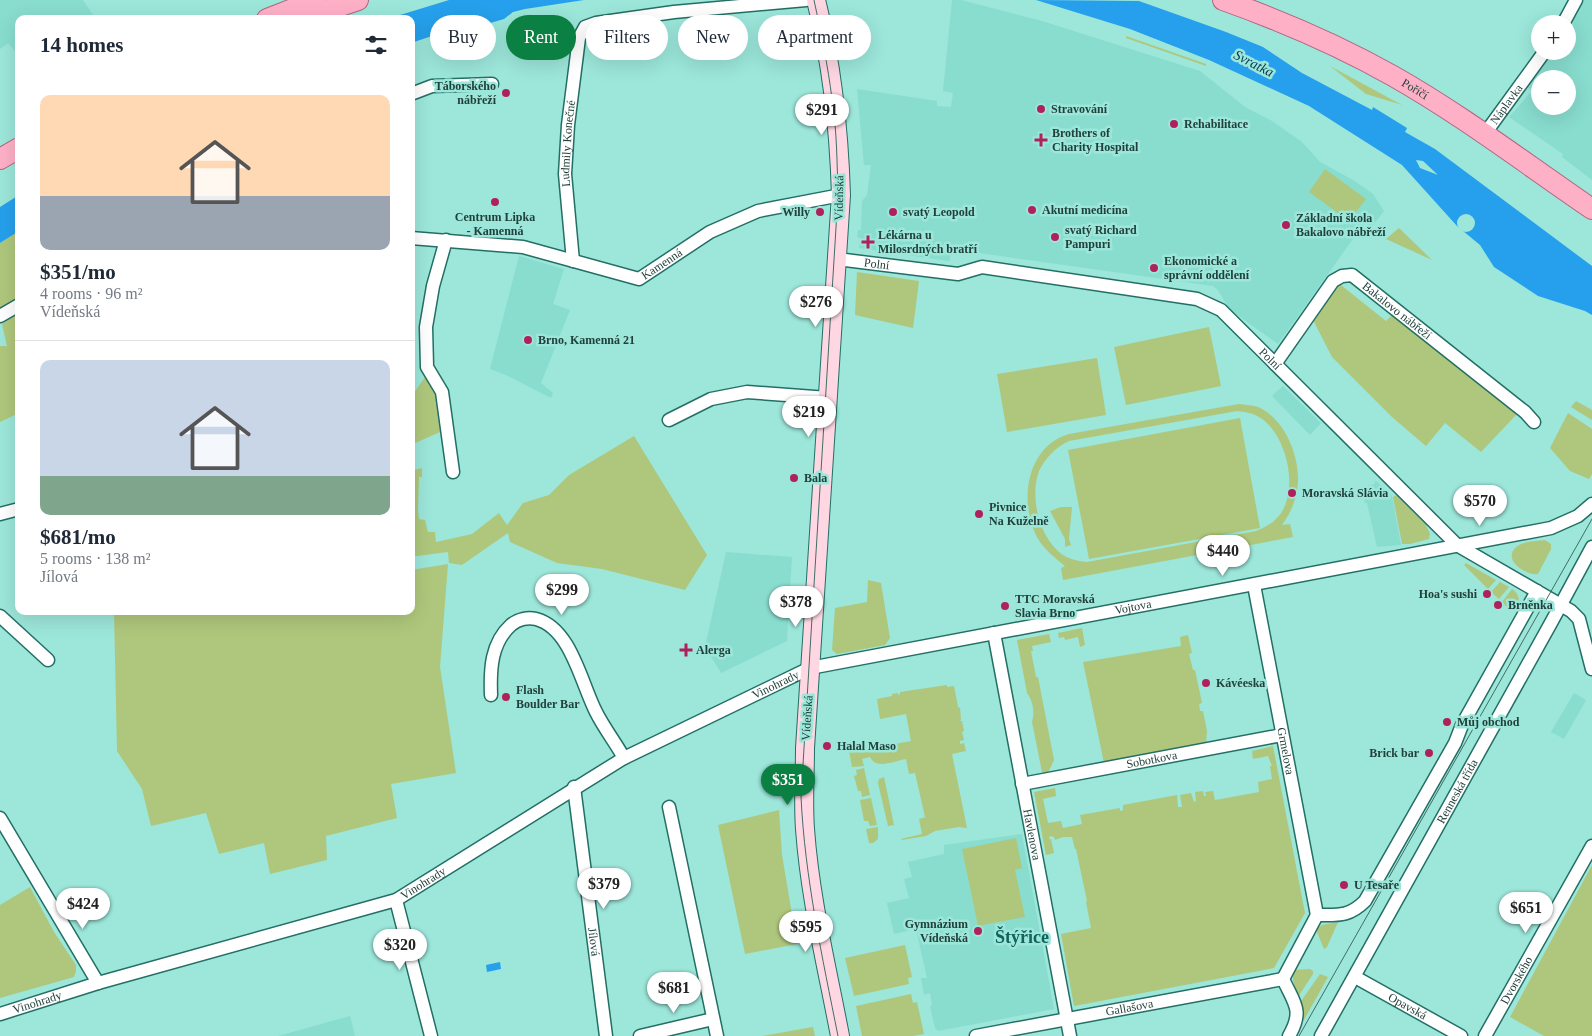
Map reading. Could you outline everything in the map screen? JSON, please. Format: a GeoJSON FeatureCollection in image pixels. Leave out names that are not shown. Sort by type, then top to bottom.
{"type":"FeatureCollection","features":[{"type":"Feature","properties":{"kind":"main road"},"geometry":{"type":"LineString","coordinates":[[277,15],[316,0]]}},
{"type":"Feature","properties":{"kind":"main road"},"geometry":{"type":"LineString","coordinates":[[314,15],[358,0]]}},
{"type":"Feature","properties":{"kind":"main road","name":"Vídeňská"},"geometry":{"type":"LineString","coordinates":[[816,0],[824,33],[835,101],[841,195],[805,748],[805,826],[808,863],[821,942],[840,1036]]}},
{"type":"Feature","properties":{"kind":"main road","name":"Poříčí"},"geometry":{"type":"LineString","coordinates":[[1223,0],[1307,32],[1346,51],[1488,130],[1592,194]]}},
{"type":"Feature","properties":{"kind":"main road","name":"Poříčí"},"geometry":{"type":"LineString","coordinates":[[1260,0],[1311,20],[1398,64],[1442,91],[1488,130],[1592,209]]}},
{"type":"Feature","properties":{"kind":"main road"},"geometry":{"type":"LineString","coordinates":[[0,159],[15,150]]}},
{"type":"Feature","properties":{"kind":"main road"},"geometry":{"type":"LineString","coordinates":[[0,174],[15,165]]}},
{"type":"Feature","properties":{"kind":"street","name":"Ludmily Konečné"},"geometry":{"type":"LineString","coordinates":[[573,261],[565,174],[568,125],[579,38],[585,28],[596,23],[674,12],[806,0]]}},
{"type":"Feature","properties":{"kind":"street"},"geometry":{"type":"LineString","coordinates":[[1568,15],[1576,0]]}},
{"type":"Feature","properties":{"kind":"street","name":"Náplavka"},"geometry":{"type":"LineString","coordinates":[[1488,130],[1539,60]]}},
{"type":"Feature","properties":{"kind":"street"},"geometry":{"type":"LineString","coordinates":[[415,92],[432,86],[492,84]]}},
{"type":"Feature","properties":{"kind":"street","name":"Kamenná"},"geometry":{"type":"LineString","coordinates":[[415,238],[523,248],[639,279],[710,232],[758,211],[841,195]]}},
{"type":"Feature","properties":{"kind":"street"},"geometry":{"type":"LineString","coordinates":[[446,240],[433,286],[426,327],[427,367],[442,392],[453,472]]}},
{"type":"Feature","properties":{"kind":"street","name":"Polní"},"geometry":{"type":"LineString","coordinates":[[837,259],[958,274],[982,267],[1197,299],[1221,310],[1457,545],[1571,611],[1579,619],[1592,669]]}},
{"type":"Feature","properties":{"kind":"street","name":"Bakalovo nábřeží"},"geometry":{"type":"LineString","coordinates":[[1275,364],[1333,282],[1342,276],[1352,275],[1525,412],[1534,422]]}},
{"type":"Feature","properties":{"kind":"street"},"geometry":{"type":"LineString","coordinates":[[0,316],[15,307]]}},
{"type":"Feature","properties":{"kind":"street"},"geometry":{"type":"LineString","coordinates":[[669,420],[710,399],[747,392],[828,398]]}},
{"type":"Feature","properties":{"kind":"street"},"geometry":{"type":"LineString","coordinates":[[1457,545],[1551,528],[1578,516],[1592,504]]}},
{"type":"Feature","properties":{"kind":"street","name":"Vojtova"},"geometry":{"type":"LineString","coordinates":[[810,668],[1457,545]]}},
{"type":"Feature","properties":{"kind":"street","name":"Renneská třída"},"geometry":{"type":"LineString","coordinates":[[1321,1036],[1592,546]]}},
{"type":"Feature","properties":{"kind":"street","name":"Grmelova"},"geometry":{"type":"LineString","coordinates":[[1254,585],[1317,915]]}},
{"type":"Feature","properties":{"kind":"street"},"geometry":{"type":"LineString","coordinates":[[1289,1036],[1296,1022],[1297,1011],[1283,979],[1317,915],[1345,915],[1357,910],[1365,901],[1455,743],[1462,725],[1537,591]]}},
{"type":"Feature","properties":{"kind":"street"},"geometry":{"type":"LineString","coordinates":[[0,616],[48,660]]}},
{"type":"Feature","properties":{"kind":"street"},"geometry":{"type":"LineString","coordinates":[[491,695],[492,659],[498,641],[507,629],[514,623],[531,618],[549,623],[558,630],[566,642],[596,712],[624,758]]}},
{"type":"Feature","properties":{"kind":"street","name":"Havlenova"},"geometry":{"type":"LineString","coordinates":[[994,634],[1070,1036]]}},
{"type":"Feature","properties":{"kind":"street","name":"Vinohrady"},"geometry":{"type":"LineString","coordinates":[[0,1014],[98,983],[396,900],[574,787],[624,758],[810,668]]}},
{"type":"Feature","properties":{"kind":"street","name":"Sobotkova"},"geometry":{"type":"LineString","coordinates":[[1022,784],[1282,735]]}},
{"type":"Feature","properties":{"kind":"street","name":"Jílová"},"geometry":{"type":"LineString","coordinates":[[574,787],[606,1036]]}},
{"type":"Feature","properties":{"kind":"street"},"geometry":{"type":"LineString","coordinates":[[669,807],[717,1036]]}},
{"type":"Feature","properties":{"kind":"street"},"geometry":{"type":"LineString","coordinates":[[0,818],[98,983]]}},
{"type":"Feature","properties":{"kind":"street","name":"Dvorského"},"geometry":{"type":"LineString","coordinates":[[1485,1036],[1592,846]]}},
{"type":"Feature","properties":{"kind":"street"},"geometry":{"type":"LineString","coordinates":[[396,900],[431,1036]]}},
{"type":"Feature","properties":{"kind":"street","name":"Opavská"},"geometry":{"type":"LineString","coordinates":[[1355,977],[1461,1036]]}},
{"type":"Feature","properties":{"kind":"street","name":"Gallašova"},"geometry":{"type":"LineString","coordinates":[[976,1036],[1283,979]]}},
{"type":"Feature","properties":{"kind":"street"},"geometry":{"type":"LineString","coordinates":[[640,1036],[713,1019]]}},
{"type":"Feature","properties":{"kind":"shaded area"},"geometry":{"type":"Polygon","coordinates":[[[0,0],[83,0],[93,15],[15,15],[15,51],[8,43],[0,49],[0,0]]]}},
{"type":"Feature","properties":{"kind":"shaded area","name":"Brothers of Charity Hospital"},"geometry":{"type":"Polygon","coordinates":[[[952,0],[961,0],[1042,21],[1200,71],[1245,107],[1272,121],[1302,142],[1320,162],[1353,180],[1373,194],[1384,211],[1371,228],[1365,222],[1278,344],[1229,309],[1218,290],[1213,286],[958,250],[951,250],[950,260],[948,261],[859,248],[860,238],[857,237],[858,230],[861,230],[862,201],[867,195],[871,165],[864,165],[857,89],[937,101],[937,106],[951,107],[953,93],[943,91],[952,0]]]}},
{"type":"Feature","properties":{"kind":"shaded area"},"geometry":{"type":"Polygon","coordinates":[[[1585,0],[1592,0],[1592,180],[1562,157],[1563,154],[1509,117],[1531,92],[1531,115],[1576,115],[1576,70],[1537,70],[1545,60],[1576,60],[1575,15],[1585,0]]]}},
{"type":"Feature","properties":{"kind":"shaded area"},"geometry":{"type":"Polygon","coordinates":[[[1126,36],[1206,64],[1206,66],[1126,38],[1126,36]]]}},
{"type":"Feature","properties":{"kind":"shaded area"},"geometry":{"type":"Polygon","coordinates":[[[1330,66],[1402,105],[1366,94],[1330,66]]]}},
{"type":"Feature","properties":{"kind":"shaded area"},"geometry":{"type":"Polygon","coordinates":[[[1531,77],[1531,90],[1525,85],[1531,77]]]}},
{"type":"Feature","properties":{"kind":"shaded area"},"geometry":{"type":"Polygon","coordinates":[[[1325,169],[1366,199],[1349,221],[1309,192],[1325,169]]]}},
{"type":"Feature","properties":{"kind":"shaded area"},"geometry":{"type":"Polygon","coordinates":[[[1399,228],[1432,260],[1386,239],[1399,228]]]}},
{"type":"Feature","properties":{"kind":"shaded area"},"geometry":{"type":"Polygon","coordinates":[[[15,234],[15,302],[0,311],[0,243],[15,234]]]}},
{"type":"Feature","properties":{"kind":"shaded area","name":"Brno, Kamenná 21"},"geometry":{"type":"Polygon","coordinates":[[[519,256],[564,269],[553,304],[570,310],[541,383],[553,393],[551,398],[490,369],[519,256]]]}},
{"type":"Feature","properties":{"kind":"shaded area"},"geometry":{"type":"Polygon","coordinates":[[[857,272],[919,281],[913,328],[855,315],[857,272]]]}},
{"type":"Feature","properties":{"kind":"shaded area"},"geometry":{"type":"Polygon","coordinates":[[[1337,282],[1386,321],[1394,313],[1517,414],[1481,452],[1445,423],[1426,446],[1392,417],[1332,357],[1311,316],[1337,282]]]}},
{"type":"Feature","properties":{"kind":"shaded area"},"geometry":{"type":"Polygon","coordinates":[[[15,315],[15,415],[0,422],[0,346],[7,346],[2,324],[15,315]]]}},
{"type":"Feature","properties":{"kind":"shaded area"},"geometry":{"type":"Polygon","coordinates":[[[1209,327],[1221,386],[1126,405],[1114,347],[1209,327]]]}},
{"type":"Feature","properties":{"kind":"shaded area"},"geometry":{"type":"Polygon","coordinates":[[[1097,358],[1106,415],[1007,432],[997,374],[1097,358]]]}},
{"type":"Feature","properties":{"kind":"shaded area"},"geometry":{"type":"Polygon","coordinates":[[[425,377],[436,396],[440,432],[415,443],[415,391],[425,377]]]}},
{"type":"Feature","properties":{"kind":"shaded area"},"geometry":{"type":"Polygon","coordinates":[[[1283,386],[1321,423],[1310,435],[1272,396],[1283,386]]]}},
{"type":"Feature","properties":{"kind":"shaded area"},"geometry":{"type":"Polygon","coordinates":[[[1576,401],[1592,410],[1592,420],[1571,407],[1576,401]]]}},
{"type":"Feature","properties":{"kind":"shaded area","name":"Moravská Slávia"},"geometry":{"type":"Polygon","coordinates":[[[1239,404],[1258,407],[1276,420],[1283,429],[1296,461],[1298,482],[1295,499],[1282,525],[1290,524],[1293,537],[1063,580],[1061,568],[1065,566],[1044,547],[1032,525],[1028,510],[1028,494],[1030,478],[1035,463],[1043,451],[1055,441],[1069,434],[1239,404]],[[1237,411],[1069,441],[1060,446],[1041,466],[1036,481],[1037,512],[1044,533],[1059,552],[1066,557],[1087,562],[1256,531],[1271,523],[1284,508],[1288,495],[1288,465],[1284,450],[1269,425],[1257,416],[1237,411]]]}},
{"type":"Feature","properties":{"kind":"shaded area"},"geometry":{"type":"Polygon","coordinates":[[[1568,413],[1592,429],[1592,474],[1589,479],[1570,471],[1550,448],[1568,413]]]}},
{"type":"Feature","properties":{"kind":"shaded area"},"geometry":{"type":"Polygon","coordinates":[[[1240,418],[1260,528],[1089,559],[1068,450],[1240,418]]]}},
{"type":"Feature","properties":{"kind":"shaded area"},"geometry":{"type":"Polygon","coordinates":[[[634,436],[707,555],[685,590],[602,569],[557,563],[510,542],[508,533],[462,565],[449,563],[448,552],[415,556],[415,470],[422,468],[422,477],[419,477],[419,519],[425,520],[428,532],[435,532],[436,542],[472,534],[499,513],[507,525],[523,503],[549,495],[569,475],[634,436]]]}},
{"type":"Feature","properties":{"kind":"shaded area"},"geometry":{"type":"Polygon","coordinates":[[[1375,481],[1392,496],[1401,545],[1377,547],[1362,487],[1375,484],[1375,481]]]}},
{"type":"Feature","properties":{"kind":"shaded area"},"geometry":{"type":"Polygon","coordinates":[[[1398,494],[1428,525],[1426,526],[1430,533],[1429,539],[1402,544],[1393,497],[1398,494]]]}},
{"type":"Feature","properties":{"kind":"shaded area"},"geometry":{"type":"Polygon","coordinates":[[[1061,507],[1072,507],[1069,539],[1071,545],[1065,547],[1065,539],[1050,511],[1061,507]]]}},
{"type":"Feature","properties":{"kind":"shaded area"},"geometry":{"type":"Polygon","coordinates":[[[1545,540],[1551,544],[1551,549],[1538,574],[1528,573],[1518,567],[1512,558],[1515,548],[1521,544],[1545,540]]]}},
{"type":"Feature","properties":{"kind":"shaded area"},"geometry":{"type":"Polygon","coordinates":[[[726,552],[792,557],[787,641],[721,673],[705,647],[726,552]]]}},
{"type":"Feature","properties":{"kind":"shaded area"},"geometry":{"type":"Polygon","coordinates":[[[1466,563],[1496,580],[1488,589],[1464,565],[1466,563]]]}},
{"type":"Feature","properties":{"kind":"shaded area"},"geometry":{"type":"Polygon","coordinates":[[[448,564],[440,667],[456,773],[391,784],[397,818],[326,836],[327,860],[270,874],[264,843],[219,854],[206,813],[151,826],[142,789],[117,751],[114,615],[415,615],[415,569],[448,564]]]}},
{"type":"Feature","properties":{"kind":"shaded area"},"geometry":{"type":"Polygon","coordinates":[[[868,580],[881,583],[890,638],[885,645],[837,654],[832,650],[835,608],[867,602],[868,580]]]}},
{"type":"Feature","properties":{"kind":"shaded area"},"geometry":{"type":"Polygon","coordinates":[[[1500,582],[1509,587],[1499,599],[1491,592],[1500,582]]]}},
{"type":"Feature","properties":{"kind":"shaded area"},"geometry":{"type":"Polygon","coordinates":[[[1512,589],[1517,594],[1519,600],[1518,605],[1512,609],[1502,602],[1512,589]]]}},
{"type":"Feature","properties":{"kind":"shaded area"},"geometry":{"type":"Polygon","coordinates":[[[1082,628],[1085,645],[1080,647],[1078,637],[1065,640],[1064,637],[1059,638],[1058,633],[1082,628]]]}},
{"type":"Feature","properties":{"kind":"shaded area"},"geometry":{"type":"Polygon","coordinates":[[[1049,634],[1051,642],[1032,646],[1033,651],[1031,651],[1054,760],[1047,775],[1042,772],[1032,722],[1033,707],[1027,693],[1017,640],[1049,634]]]}},
{"type":"Feature","properties":{"kind":"shaded area"},"geometry":{"type":"Polygon","coordinates":[[[1188,635],[1192,653],[1189,654],[1193,670],[1195,670],[1202,703],[1199,704],[1200,711],[1203,711],[1207,731],[1206,744],[1104,763],[1083,662],[1181,646],[1180,637],[1188,635]]]}},
{"type":"Feature","properties":{"kind":"shaded area"},"geometry":{"type":"Polygon","coordinates":[[[947,685],[947,687],[954,686],[958,707],[960,708],[960,721],[962,721],[964,740],[960,741],[960,744],[964,743],[966,751],[952,754],[967,828],[973,829],[959,827],[902,840],[922,834],[919,819],[926,817],[915,773],[909,774],[906,759],[881,764],[876,763],[870,757],[862,759],[864,766],[852,767],[849,751],[911,741],[906,714],[880,719],[877,699],[892,696],[892,694],[898,693],[898,695],[900,692],[947,685]]]}},
{"type":"Feature","properties":{"kind":"shaded area"},"geometry":{"type":"Polygon","coordinates":[[[1574,693],[1586,700],[1564,739],[1551,732],[1574,693]]]}},
{"type":"Feature","properties":{"kind":"shaded area"},"geometry":{"type":"Polygon","coordinates":[[[1273,746],[1305,913],[1274,968],[1074,1006],[1061,934],[1091,928],[1087,901],[1072,837],[1063,837],[1055,840],[1054,837],[1050,836],[1049,839],[1051,839],[1054,853],[1046,855],[1034,792],[1055,788],[1056,796],[1043,799],[1048,823],[1061,821],[1063,828],[1082,824],[1080,815],[1120,808],[1120,811],[1123,810],[1123,805],[1177,795],[1178,807],[1182,807],[1180,795],[1191,793],[1194,802],[1196,801],[1195,792],[1203,791],[1204,796],[1206,796],[1205,792],[1213,791],[1215,800],[1259,792],[1258,782],[1272,779],[1270,766],[1272,766],[1268,756],[1253,759],[1252,751],[1273,746]]]}},
{"type":"Feature","properties":{"kind":"shaded area"},"geometry":{"type":"Polygon","coordinates":[[[864,768],[870,795],[862,797],[861,791],[858,791],[854,776],[857,775],[856,770],[864,768]]]}},
{"type":"Feature","properties":{"kind":"shaded area"},"geometry":{"type":"Polygon","coordinates":[[[884,777],[894,825],[888,826],[878,783],[879,779],[884,777]]]}},
{"type":"Feature","properties":{"kind":"shaded area"},"geometry":{"type":"Polygon","coordinates":[[[871,798],[877,825],[870,826],[868,821],[864,821],[860,800],[871,798]]]}},
{"type":"Feature","properties":{"kind":"shaded area"},"geometry":{"type":"Polygon","coordinates":[[[779,810],[782,855],[797,944],[745,954],[718,825],[779,810]]]}},
{"type":"Feature","properties":{"kind":"shaded area"},"geometry":{"type":"Polygon","coordinates":[[[878,827],[878,839],[873,843],[869,843],[866,829],[878,827]]]}},
{"type":"Feature","properties":{"kind":"shaded area","name":"Gymnázium Vídeňská"},"geometry":{"type":"Polygon","coordinates":[[[1022,834],[1054,1009],[938,1031],[935,1028],[930,1006],[932,1005],[930,993],[924,995],[921,978],[927,978],[916,929],[894,934],[887,903],[909,898],[904,879],[912,877],[908,862],[944,854],[944,845],[1022,834]]]}},
{"type":"Feature","properties":{"kind":"shaded area"},"geometry":{"type":"Polygon","coordinates":[[[1016,838],[1022,868],[1015,870],[1025,917],[978,926],[962,849],[1016,838]]]}},
{"type":"Feature","properties":{"kind":"shaded area"},"geometry":{"type":"Polygon","coordinates":[[[1592,865],[1592,1036],[1544,1036],[1510,1017],[1592,865]]]}},
{"type":"Feature","properties":{"kind":"shaded area"},"geometry":{"type":"Polygon","coordinates":[[[30,887],[54,932],[76,965],[76,971],[74,977],[0,998],[0,905],[30,887]]]}},
{"type":"Feature","properties":{"kind":"shaded area"},"geometry":{"type":"Polygon","coordinates":[[[1338,922],[1327,947],[1324,949],[1316,930],[1322,925],[1338,922]]]}},
{"type":"Feature","properties":{"kind":"shaded area"},"geometry":{"type":"Polygon","coordinates":[[[905,945],[912,977],[908,978],[909,984],[854,996],[845,958],[905,945]]]}},
{"type":"Feature","properties":{"kind":"shaded area"},"geometry":{"type":"Polygon","coordinates":[[[1310,969],[1313,971],[1313,974],[1298,997],[1293,980],[1293,970],[1310,969]]]}},
{"type":"Feature","properties":{"kind":"shaded area"},"geometry":{"type":"Polygon","coordinates":[[[1320,974],[1328,977],[1295,1036],[1299,1004],[1320,974]]]}},
{"type":"Feature","properties":{"kind":"shaded area"},"geometry":{"type":"Polygon","coordinates":[[[911,994],[913,1003],[917,1002],[924,1034],[913,1036],[862,1036],[856,1006],[911,994]]]}},
{"type":"Feature","properties":{"kind":"shaded area"},"geometry":{"type":"Polygon","coordinates":[[[350,1016],[355,1036],[278,1036],[350,1016]]]}},
{"type":"Feature","properties":{"kind":"shaded area"},"geometry":{"type":"Polygon","coordinates":[[[813,1027],[815,1036],[762,1036],[813,1027]]]}},
{"type":"Feature","properties":{"kind":"water"},"geometry":{"type":"Polygon","coordinates":[[[449,0],[584,0],[525,9],[513,12],[506,15],[504,19],[496,21],[496,15],[430,15],[430,37],[415,42],[415,15],[400,15],[449,0]]]}},
{"type":"Feature","properties":{"kind":"water","name":"Svratka"},"geometry":{"type":"Polygon","coordinates":[[[1036,0],[1139,1],[1263,47],[1302,73],[1372,110],[1373,107],[1407,128],[1405,132],[1435,149],[1592,266],[1592,315],[1538,296],[1494,267],[1480,245],[1457,226],[1402,165],[1309,106],[1209,60],[1130,29],[1036,0]],[[1416,160],[1420,168],[1438,175],[1423,161],[1416,160]]]}},
{"type":"Feature","properties":{"kind":"water"},"geometry":{"type":"Polygon","coordinates":[[[15,198],[15,234],[0,243],[0,207],[15,198]]]}},
{"type":"Feature","properties":{"kind":"water"},"geometry":{"type":"Polygon","coordinates":[[[500,962],[501,969],[487,972],[486,965],[500,962]]]}},
{"type":"Feature","properties":{"kind":"pier"},"geometry":{"type":"Polygon","coordinates":[[[1466,214],[1472,217],[1475,223],[1472,229],[1466,232],[1460,229],[1457,223],[1460,217],[1466,214]]]}},
{"type":"Feature","properties":{"kind":"tram line"},"geometry":{"type":"LineString","coordinates":[[814,0],[834,111],[838,195],[801,797],[810,887],[838,1036]]}},
{"type":"Feature","properties":{"kind":"tram line"},"geometry":{"type":"LineString","coordinates":[[1299,1036],[1592,519]]}},
{"type":"Feature","properties":{"kind":"place","name":"Táborského nábřeží"},"geometry":{"type":"Point","coordinates":[506,93]}},
{"type":"Feature","properties":{"kind":"place","name":"Stravování"},"geometry":{"type":"Point","coordinates":[1041,109]}},
{"type":"Feature","properties":{"kind":"place","name":"Rehabilitace"},"geometry":{"type":"Point","coordinates":[1174,124]}},
{"type":"Feature","properties":{"kind":"place","name":"Brothers of Charity Hospital"},"geometry":{"type":"Point","coordinates":[1041,140]}},
{"type":"Feature","properties":{"kind":"place","name":"Centrum Lipka - Kamenná"},"geometry":{"type":"Point","coordinates":[495,202]}},
{"type":"Feature","properties":{"kind":"place","name":"Akutní medicína"},"geometry":{"type":"Point","coordinates":[1032,210]}},
{"type":"Feature","properties":{"kind":"place","name":"Willy"},"geometry":{"type":"Point","coordinates":[820,212]}},
{"type":"Feature","properties":{"kind":"place","name":"svatý Leopold"},"geometry":{"type":"Point","coordinates":[893,212]}},
{"type":"Feature","properties":{"kind":"place","name":"Základní škola Bakalovo nábřeží"},"geometry":{"type":"Point","coordinates":[1286,225]}},
{"type":"Feature","properties":{"kind":"place","name":"svatý Richard Pampuri"},"geometry":{"type":"Point","coordinates":[1055,237]}},
{"type":"Feature","properties":{"kind":"place","name":"Lékárna u Milosrdných bratří"},"geometry":{"type":"Point","coordinates":[868,242]}},
{"type":"Feature","properties":{"kind":"place","name":"Ekonomické a správní oddělení"},"geometry":{"type":"Point","coordinates":[1154,268]}},
{"type":"Feature","properties":{"kind":"place","name":"Brno, Kamenná 21"},"geometry":{"type":"Point","coordinates":[528,340]}},
{"type":"Feature","properties":{"kind":"place","name":"Bala"},"geometry":{"type":"Point","coordinates":[794,478]}},
{"type":"Feature","properties":{"kind":"place","name":"Moravská Slávia"},"geometry":{"type":"Point","coordinates":[1292,493]}},
{"type":"Feature","properties":{"kind":"place","name":"Pivnice Na Kuželně"},"geometry":{"type":"Point","coordinates":[979,514]}},
{"type":"Feature","properties":{"kind":"place","name":"Hoa's sushi"},"geometry":{"type":"Point","coordinates":[1487,594]}},
{"type":"Feature","properties":{"kind":"place","name":"Brněnka"},"geometry":{"type":"Point","coordinates":[1498,605]}},
{"type":"Feature","properties":{"kind":"place","name":"TTC Moravská Slavia Brno"},"geometry":{"type":"Point","coordinates":[1005,606]}},
{"type":"Feature","properties":{"kind":"place","name":"Alerga"},"geometry":{"type":"Point","coordinates":[686,650]}},
{"type":"Feature","properties":{"kind":"place","name":"Kávéeska"},"geometry":{"type":"Point","coordinates":[1206,683]}},
{"type":"Feature","properties":{"kind":"place","name":"Flash Boulder Bar"},"geometry":{"type":"Point","coordinates":[506,697]}},
{"type":"Feature","properties":{"kind":"place","name":"Můj obchod"},"geometry":{"type":"Point","coordinates":[1447,722]}},
{"type":"Feature","properties":{"kind":"place","name":"Halal Maso"},"geometry":{"type":"Point","coordinates":[827,746]}},
{"type":"Feature","properties":{"kind":"place","name":"Brick bar"},"geometry":{"type":"Point","coordinates":[1429,753]}},
{"type":"Feature","properties":{"kind":"place","name":"U Tesaře"},"geometry":{"type":"Point","coordinates":[1344,885]}},
{"type":"Feature","properties":{"kind":"place","name":"Gymnázium Vídeňská"},"geometry":{"type":"Point","coordinates":[978,931]}},
{"type":"Feature","properties":{"kind":"district","name":"Štýřice"},"geometry":{"type":"Point","coordinates":[1022,937]}}]}
